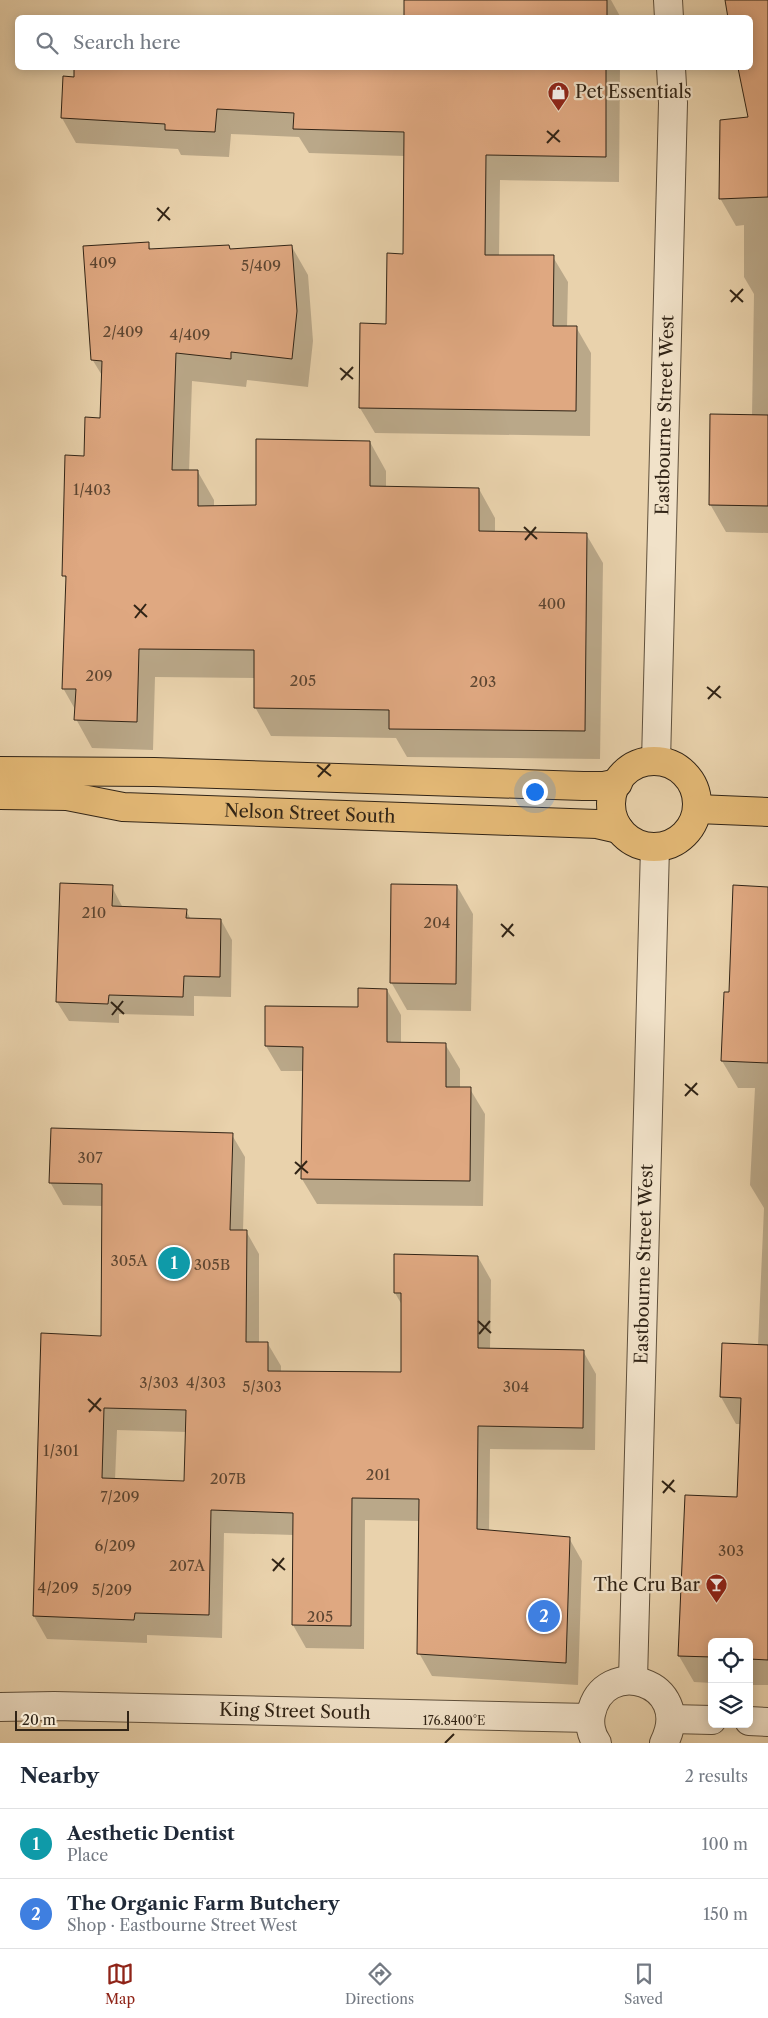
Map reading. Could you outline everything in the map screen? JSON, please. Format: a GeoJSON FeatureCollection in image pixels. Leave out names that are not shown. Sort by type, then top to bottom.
{"type":"FeatureCollection","features":[{"type":"Feature","properties":{"kind":"main road"},"geometry":{"type":"LineString","coordinates":[[656,761],[670,764],[682,771],[691,782],[696,795],[697,809],[694,821],[688,832],[673,842],[655,847],[642,845],[629,838],[619,829],[614,816],[612,802],[614,789],[618,783],[620,777],[630,768],[643,763],[656,761]]}},
{"type":"Feature","properties":{"kind":"main road","name":"Nelson Street South"},"geometry":{"type":"LineString","coordinates":[[0,771],[164,773],[582,786],[604,786],[618,783]]}},
{"type":"Feature","properties":{"kind":"main road","name":"Nelson Street South"},"geometry":{"type":"LineString","coordinates":[[0,795],[67,796],[123,807],[597,824],[619,829]]}},
{"type":"Feature","properties":{"kind":"main road"},"geometry":{"type":"LineString","coordinates":[[697,809],[768,812]]}},
{"type":"Feature","properties":{"kind":"street"},"geometry":{"type":"LineString","coordinates":[[668,0],[668,15]]}},
{"type":"Feature","properties":{"kind":"street","name":"Eastbourne Street West"},"geometry":{"type":"LineString","coordinates":[[656,761],[673,103],[671,70]]}},
{"type":"Feature","properties":{"kind":"street","name":"Eastbourne Street West"},"geometry":{"type":"LineString","coordinates":[[633,1680],[655,847]]}},
{"type":"Feature","properties":{"kind":"street"},"geometry":{"type":"LineString","coordinates":[[594,1730],[592,1707],[603,1690],[622,1681],[633,1680],[642,1682],[659,1692],[667,1705],[668,1731],[708,1721]]}},
{"type":"Feature","properties":{"kind":"street","name":"King Street South"},"geometry":{"type":"LineString","coordinates":[[0,1707],[54,1706],[594,1730]]}},
{"type":"Feature","properties":{"kind":"street"},"geometry":{"type":"LineString","coordinates":[[753,1721],[768,1722]]}},
{"type":"Feature","properties":{"kind":"building"},"geometry":{"type":"Polygon","coordinates":[[[404,0],[607,0],[607,15],[404,15],[404,0]]]}},
{"type":"Feature","properties":{"kind":"building"},"geometry":{"type":"Polygon","coordinates":[[[725,0],[768,0],[768,197],[719,199],[720,120],[748,117],[738,70],[753,70],[753,15],[728,15],[725,0]]]}},
{"type":"Feature","properties":{"kind":"building"},"geometry":{"type":"Polygon","coordinates":[[[74,70],[606,70],[606,157],[486,155],[485,255],[554,255],[553,326],[577,326],[576,411],[359,408],[360,323],[386,324],[387,253],[403,254],[404,132],[293,129],[294,113],[217,109],[215,132],[165,130],[165,124],[61,118],[63,76],[74,77],[74,70]]]}},
{"type":"Feature","properties":{"kind":"building"},"geometry":{"type":"Polygon","coordinates":[[[149,242],[149,249],[229,245],[230,249],[292,245],[297,311],[292,359],[231,352],[231,359],[176,353],[172,470],[198,470],[198,506],[256,505],[256,439],[370,441],[370,486],[479,488],[479,531],[587,533],[585,731],[389,729],[389,710],[254,708],[254,650],[139,649],[137,722],[74,720],[76,689],[62,689],[66,576],[62,576],[65,455],[84,456],[85,417],[100,418],[102,361],[91,360],[83,246],[149,242]]]}},
{"type":"Feature","properties":{"kind":"building"},"geometry":{"type":"Polygon","coordinates":[[[710,414],[768,415],[768,506],[709,505],[710,414]]]}},
{"type":"Feature","properties":{"kind":"building"},"geometry":{"type":"Polygon","coordinates":[[[60,883],[113,885],[112,906],[187,909],[186,918],[221,919],[220,977],[184,976],[183,997],[109,995],[108,1004],[56,1002],[60,883]]]}},
{"type":"Feature","properties":{"kind":"building"},"geometry":{"type":"Polygon","coordinates":[[[391,884],[457,885],[456,984],[390,983],[391,884]]]}},
{"type":"Feature","properties":{"kind":"building"},"geometry":{"type":"Polygon","coordinates":[[[733,885],[768,887],[768,1063],[721,1061],[724,992],[729,992],[733,885]]]}},
{"type":"Feature","properties":{"kind":"building"},"geometry":{"type":"Polygon","coordinates":[[[358,988],[387,989],[387,1042],[446,1043],[446,1087],[471,1087],[470,1181],[301,1179],[303,1047],[265,1046],[265,1006],[358,1007],[358,988]]]}},
{"type":"Feature","properties":{"kind":"building"},"geometry":{"type":"Polygon","coordinates":[[[51,1128],[233,1133],[230,1230],[247,1230],[246,1342],[268,1342],[268,1371],[401,1372],[401,1293],[394,1293],[394,1254],[478,1256],[478,1348],[584,1350],[583,1428],[478,1426],[477,1529],[570,1537],[566,1663],[417,1654],[419,1499],[352,1498],[351,1626],[292,1625],[293,1513],[211,1510],[209,1615],[135,1613],[134,1620],[33,1616],[41,1333],[101,1336],[102,1184],[49,1183],[51,1128]],[[104,1408],[102,1478],[184,1481],[186,1410],[104,1408]]]}},
{"type":"Feature","properties":{"kind":"building"},"geometry":{"type":"Polygon","coordinates":[[[722,1343],[768,1345],[768,1660],[753,1659],[753,1638],[708,1638],[708,1657],[678,1656],[685,1495],[737,1497],[741,1398],[720,1397],[722,1343]]]}},
{"type":"Feature","properties":{"kind":"place","name":"Pet Essentials"},"geometry":{"type":"Point","coordinates":[559,111]}},
{"type":"Feature","properties":{"kind":"place","name":"Aesthetic Dentist"},"geometry":{"type":"Point","coordinates":[174,1263]}},
{"type":"Feature","properties":{"kind":"place","name":"The Cru Bar"},"geometry":{"type":"Point","coordinates":[716,1604]}},
{"type":"Feature","properties":{"kind":"place","name":"The Organic Farm Butchery"},"geometry":{"type":"Point","coordinates":[544,1616]}}]}
